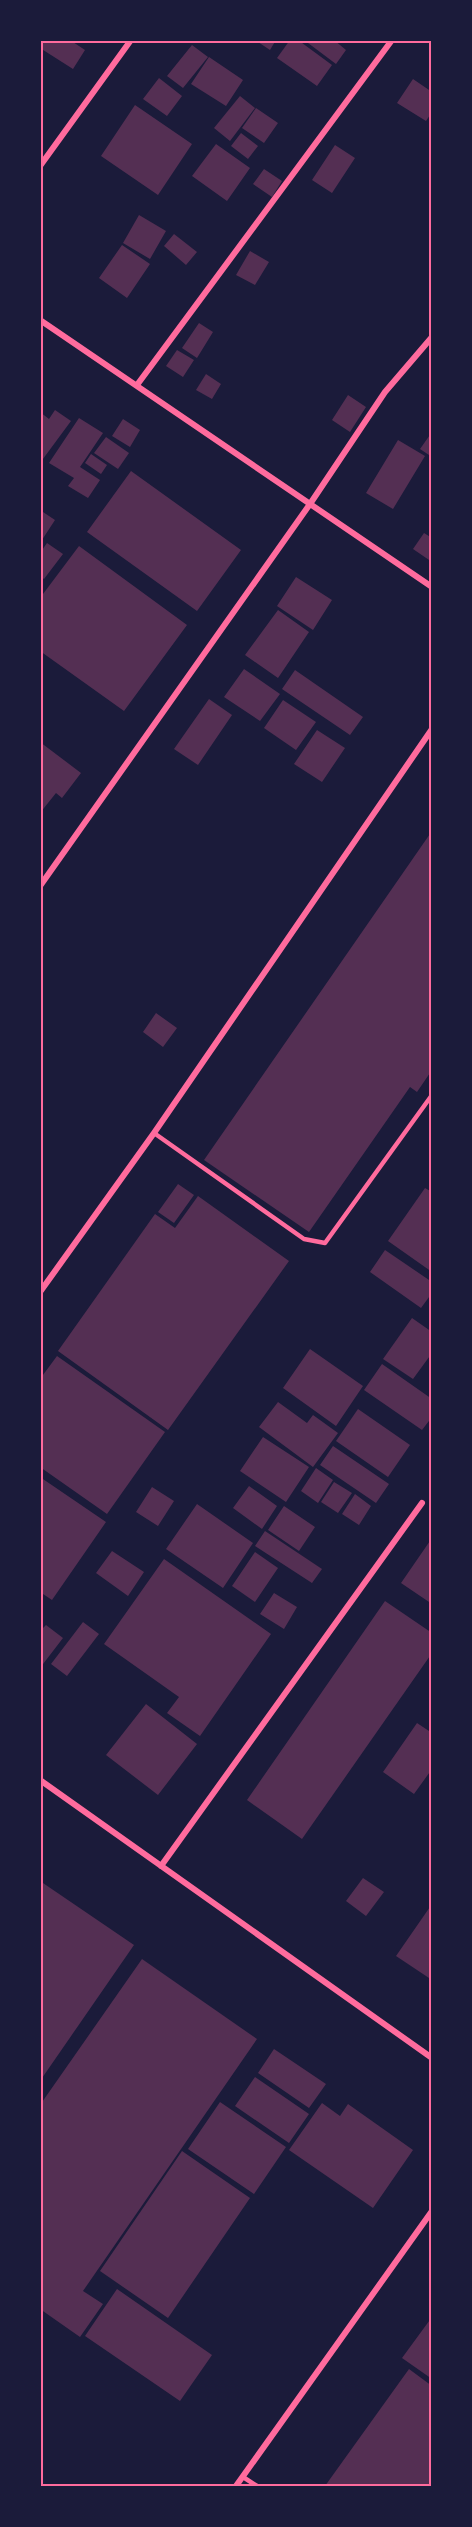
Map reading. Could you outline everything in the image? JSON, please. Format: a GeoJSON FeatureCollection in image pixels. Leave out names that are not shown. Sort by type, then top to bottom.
{"type":"FeatureCollection","features":[{"type":"Feature","properties":{"kind":"street"},"geometry":{"type":"LineString","coordinates":[[40,166],[131,40]]}},
{"type":"Feature","properties":{"kind":"street"},"geometry":{"type":"LineString","coordinates":[[137,385],[392,40]]}},
{"type":"Feature","properties":{"kind":"street"},"geometry":{"type":"LineString","coordinates":[[40,320],[432,587]]}},
{"type":"Feature","properties":{"kind":"street"},"geometry":{"type":"LineString","coordinates":[[40,886],[310,504],[385,392],[432,337]]}},
{"type":"Feature","properties":{"kind":"street"},"geometry":{"type":"LineString","coordinates":[[40,1292],[154,1133],[432,729]]}},
{"type":"Feature","properties":{"kind":"street"},"geometry":{"type":"LineString","coordinates":[[161,1866],[422,1503]]}},
{"type":"Feature","properties":{"kind":"street"},"geometry":{"type":"LineString","coordinates":[[40,1780],[432,2058]]}},
{"type":"Feature","properties":{"kind":"street"},"geometry":{"type":"LineString","coordinates":[[236,2487],[432,2211]]}},
{"type":"Feature","properties":{"kind":"lane"},"geometry":{"type":"LineString","coordinates":[[154,1133],[304,1239],[325,1243],[432,1095]]}},
{"type":"Feature","properties":{"kind":"lane"},"geometry":{"type":"LineString","coordinates":[[243,2477],[257,2487]]}},
{"type":"Feature","properties":{"kind":"building"},"geometry":{"type":"Polygon","coordinates":[[[40,40],[70,40],[85,50],[73,69],[40,48],[40,40]]]}},
{"type":"Feature","properties":{"kind":"building"},"geometry":{"type":"Polygon","coordinates":[[[255,40],[276,40],[270,50],[255,40]]]}},
{"type":"Feature","properties":{"kind":"building"},"geometry":{"type":"Polygon","coordinates":[[[290,40],[298,40],[332,65],[317,86],[277,58],[290,40]]]}},
{"type":"Feature","properties":{"kind":"building"},"geometry":{"type":"Polygon","coordinates":[[[304,40],[334,40],[346,50],[336,64],[304,40]]]}},
{"type":"Feature","properties":{"kind":"building"},"geometry":{"type":"Polygon","coordinates":[[[192,45],[208,57],[183,88],[167,76],[192,45]]]}},
{"type":"Feature","properties":{"kind":"building"},"geometry":{"type":"Polygon","coordinates":[[[209,57],[243,80],[226,106],[191,84],[209,57]]]}},
{"type":"Feature","properties":{"kind":"building"},"geometry":{"type":"Polygon","coordinates":[[[159,78],[182,96],[167,116],[143,99],[159,78]]]}},
{"type":"Feature","properties":{"kind":"building"},"geometry":{"type":"Polygon","coordinates":[[[413,79],[432,92],[432,112],[426,121],[397,103],[413,79]]]}},
{"type":"Feature","properties":{"kind":"building"},"geometry":{"type":"Polygon","coordinates":[[[240,96],[255,108],[230,141],[214,128],[240,96]]]}},
{"type":"Feature","properties":{"kind":"building"},"geometry":{"type":"Polygon","coordinates":[[[135,105],[192,144],[158,195],[101,156],[135,105]]]}},
{"type":"Feature","properties":{"kind":"building"},"geometry":{"type":"Polygon","coordinates":[[[256,108],[278,123],[264,143],[242,128],[256,108]]]}},
{"type":"Feature","properties":{"kind":"building"},"geometry":{"type":"Polygon","coordinates":[[[241,133],[258,146],[248,159],[231,146],[241,133]]]}},
{"type":"Feature","properties":{"kind":"building"},"geometry":{"type":"Polygon","coordinates":[[[216,144],[250,168],[227,201],[192,176],[216,144]]]}},
{"type":"Feature","properties":{"kind":"building"},"geometry":{"type":"Polygon","coordinates":[[[335,145],[355,158],[332,193],[312,180],[335,145]]]}},
{"type":"Feature","properties":{"kind":"building"},"geometry":{"type":"Polygon","coordinates":[[[264,169],[282,181],[272,197],[253,184],[264,169]]]}},
{"type":"Feature","properties":{"kind":"building"},"geometry":{"type":"Polygon","coordinates":[[[139,215],[166,231],[150,259],[123,243],[139,215]]]}},
{"type":"Feature","properties":{"kind":"building"},"geometry":{"type":"Polygon","coordinates":[[[174,234],[197,252],[186,265],[164,246],[174,234]]]}},
{"type":"Feature","properties":{"kind":"building"},"geometry":{"type":"Polygon","coordinates":[[[122,245],[150,264],[127,298],[99,278],[122,245]]]}},
{"type":"Feature","properties":{"kind":"building"},"geometry":{"type":"Polygon","coordinates":[[[250,251],[269,262],[255,285],[236,275],[250,251]]]}},
{"type":"Feature","properties":{"kind":"building"},"geometry":{"type":"Polygon","coordinates":[[[199,323],[213,332],[197,358],[182,348],[199,323]]]}},
{"type":"Feature","properties":{"kind":"building"},"geometry":{"type":"Polygon","coordinates":[[[177,350],[194,360],[183,377],[166,366],[177,350]]]}},
{"type":"Feature","properties":{"kind":"building"},"geometry":{"type":"Polygon","coordinates":[[[206,374],[221,384],[212,399],[196,390],[206,374]]]}},
{"type":"Feature","properties":{"kind":"building"},"geometry":{"type":"Polygon","coordinates":[[[348,395],[366,407],[350,432],[332,420],[348,395]]]}},
{"type":"Feature","properties":{"kind":"building"},"geometry":{"type":"Polygon","coordinates":[[[55,410],[71,421],[40,463],[40,412],[49,419],[55,410]]]}},
{"type":"Feature","properties":{"kind":"building"},"geometry":{"type":"Polygon","coordinates":[[[79,418],[103,433],[80,467],[100,480],[88,498],[68,486],[74,478],[49,463],[79,418]]]}},
{"type":"Feature","properties":{"kind":"building"},"geometry":{"type":"Polygon","coordinates":[[[123,419],[140,430],[130,447],[112,436],[123,419]]]}},
{"type":"Feature","properties":{"kind":"building"},"geometry":{"type":"Polygon","coordinates":[[[432,432],[432,457],[420,449],[432,432]]]}},
{"type":"Feature","properties":{"kind":"building"},"geometry":{"type":"Polygon","coordinates":[[[106,437],[129,453],[118,469],[94,453],[106,437]]]}},
{"type":"Feature","properties":{"kind":"building"},"geometry":{"type":"Polygon","coordinates":[[[398,440],[425,456],[393,509],[366,493],[398,440]]]}},
{"type":"Feature","properties":{"kind":"building"},"geometry":{"type":"Polygon","coordinates":[[[91,454],[107,465],[101,474],[85,463],[91,454]]]}},
{"type":"Feature","properties":{"kind":"building"},"geometry":{"type":"Polygon","coordinates":[[[131,471],[241,550],[197,611],[87,532],[131,471]]]}},
{"type":"Feature","properties":{"kind":"building"},"geometry":{"type":"Polygon","coordinates":[[[40,510],[55,520],[40,543],[40,510]]]}},
{"type":"Feature","properties":{"kind":"building"},"geometry":{"type":"Polygon","coordinates":[[[424,533],[432,538],[432,562],[413,549],[424,533]]]}},
{"type":"Feature","properties":{"kind":"building"},"geometry":{"type":"Polygon","coordinates":[[[47,543],[63,554],[44,579],[40,576],[40,553],[47,543]]]}},
{"type":"Feature","properties":{"kind":"building"},"geometry":{"type":"Polygon","coordinates":[[[79,546],[187,625],[124,711],[40,651],[40,598],[79,546]]]}},
{"type":"Feature","properties":{"kind":"building"},"geometry":{"type":"Polygon","coordinates":[[[296,577],[332,600],[313,630],[277,606],[296,577]]]}},
{"type":"Feature","properties":{"kind":"building"},"geometry":{"type":"Polygon","coordinates":[[[278,610],[309,632],[278,678],[245,655],[278,610]]]}},
{"type":"Feature","properties":{"kind":"building"},"geometry":{"type":"Polygon","coordinates":[[[244,669],[280,694],[260,721],[224,697],[244,669]]]}},
{"type":"Feature","properties":{"kind":"building"},"geometry":{"type":"Polygon","coordinates":[[[295,670],[363,717],[350,735],[282,689],[295,670]]]}},
{"type":"Feature","properties":{"kind":"building"},"geometry":{"type":"Polygon","coordinates":[[[209,699],[232,715],[198,765],[174,749],[209,699]]]}},
{"type":"Feature","properties":{"kind":"building"},"geometry":{"type":"Polygon","coordinates":[[[283,700],[316,722],[296,750],[264,728],[283,700]]]}},
{"type":"Feature","properties":{"kind":"building"},"geometry":{"type":"Polygon","coordinates":[[[317,730],[345,748],[322,782],[294,764],[317,730]]]}},
{"type":"Feature","properties":{"kind":"building"},"geometry":{"type":"Polygon","coordinates":[[[40,742],[81,773],[62,798],[56,793],[40,813],[40,742]]]}},
{"type":"Feature","properties":{"kind":"building"},"geometry":{"type":"Polygon","coordinates":[[[432,831],[432,1070],[417,1092],[410,1087],[309,1232],[204,1160],[432,831]]]}},
{"type":"Feature","properties":{"kind":"building"},"geometry":{"type":"Polygon","coordinates":[[[156,1013],[177,1028],[163,1047],[143,1032],[156,1013]]]}},
{"type":"Feature","properties":{"kind":"building"},"geometry":{"type":"Polygon","coordinates":[[[178,1184],[194,1195],[174,1223],[158,1212],[178,1184]]]}},
{"type":"Feature","properties":{"kind":"building"},"geometry":{"type":"Polygon","coordinates":[[[425,1188],[432,1192],[432,1272],[388,1241],[425,1188]]]}},
{"type":"Feature","properties":{"kind":"building"},"geometry":{"type":"Polygon","coordinates":[[[198,1196],[289,1261],[168,1430],[58,1351],[155,1214],[175,1228],[198,1196]]]}},
{"type":"Feature","properties":{"kind":"building"},"geometry":{"type":"Polygon","coordinates":[[[385,1250],[432,1282],[432,1293],[421,1308],[370,1272],[385,1250]]]}},
{"type":"Feature","properties":{"kind":"building"},"geometry":{"type":"Polygon","coordinates":[[[412,1318],[432,1332],[432,1353],[413,1379],[383,1359],[412,1318]]]}},
{"type":"Feature","properties":{"kind":"building"},"geometry":{"type":"Polygon","coordinates":[[[310,1349],[363,1386],[336,1426],[283,1388],[310,1349]]]}},
{"type":"Feature","properties":{"kind":"building"},"geometry":{"type":"Polygon","coordinates":[[[57,1356],[165,1432],[107,1514],[40,1467],[40,1379],[57,1356]]]}},
{"type":"Feature","properties":{"kind":"building"},"geometry":{"type":"Polygon","coordinates":[[[382,1364],[432,1399],[432,1417],[422,1430],[364,1390],[382,1364]]]}},
{"type":"Feature","properties":{"kind":"building"},"geometry":{"type":"Polygon","coordinates":[[[278,1402],[307,1423],[313,1415],[338,1433],[313,1467],[259,1427],[278,1402]]]}},
{"type":"Feature","properties":{"kind":"building"},"geometry":{"type":"Polygon","coordinates":[[[358,1409],[410,1445],[388,1477],[336,1441],[358,1409]]]}},
{"type":"Feature","properties":{"kind":"building"},"geometry":{"type":"Polygon","coordinates":[[[263,1437],[309,1467],[286,1502],[240,1471],[263,1437]]]}},
{"type":"Feature","properties":{"kind":"building"},"geometry":{"type":"Polygon","coordinates":[[[333,1446],[389,1484],[376,1503],[320,1465],[333,1446]]]}},
{"type":"Feature","properties":{"kind":"building"},"geometry":{"type":"Polygon","coordinates":[[[316,1468],[333,1480],[318,1503],[301,1491],[316,1468]]]}},
{"type":"Feature","properties":{"kind":"building"},"geometry":{"type":"Polygon","coordinates":[[[40,1477],[106,1522],[52,1600],[40,1592],[40,1477]]]}},
{"type":"Feature","properties":{"kind":"building"},"geometry":{"type":"Polygon","coordinates":[[[334,1482],[352,1493],[338,1513],[321,1502],[334,1482]]]}},
{"type":"Feature","properties":{"kind":"building"},"geometry":{"type":"Polygon","coordinates":[[[249,1486],[277,1506],[262,1529],[233,1508],[249,1486]]]}},
{"type":"Feature","properties":{"kind":"building"},"geometry":{"type":"Polygon","coordinates":[[[152,1487],[174,1501],[158,1526],[136,1512],[152,1487]]]}},
{"type":"Feature","properties":{"kind":"building"},"geometry":{"type":"Polygon","coordinates":[[[355,1494],[371,1506],[359,1525],[342,1514],[355,1494]]]}},
{"type":"Feature","properties":{"kind":"building"},"geometry":{"type":"Polygon","coordinates":[[[197,1504],[253,1543],[223,1588],[166,1549],[197,1504]]]}},
{"type":"Feature","properties":{"kind":"building"},"geometry":{"type":"Polygon","coordinates":[[[284,1506],[315,1527],[299,1551],[268,1530],[284,1506]]]}},
{"type":"Feature","properties":{"kind":"building"},"geometry":{"type":"Polygon","coordinates":[[[265,1531],[322,1569],[312,1583],[255,1546],[265,1531]]]}},
{"type":"Feature","properties":{"kind":"building"},"geometry":{"type":"Polygon","coordinates":[[[432,1538],[432,1604],[401,1583],[432,1538]]]}},
{"type":"Feature","properties":{"kind":"building"},"geometry":{"type":"Polygon","coordinates":[[[112,1551],[144,1572],[128,1596],[96,1573],[112,1551]]]}},
{"type":"Feature","properties":{"kind":"building"},"geometry":{"type":"Polygon","coordinates":[[[255,1552],[278,1568],[255,1602],[232,1586],[255,1552]]]}},
{"type":"Feature","properties":{"kind":"building"},"geometry":{"type":"Polygon","coordinates":[[[164,1559],[271,1634],[200,1736],[167,1713],[179,1697],[104,1644],[164,1559]]]}},
{"type":"Feature","properties":{"kind":"building"},"geometry":{"type":"Polygon","coordinates":[[[274,1593],[297,1607],[284,1629],[260,1614],[274,1593]]]}},
{"type":"Feature","properties":{"kind":"building"},"geometry":{"type":"Polygon","coordinates":[[[385,1601],[432,1633],[432,1653],[302,1839],[247,1800],[385,1601]]]}},
{"type":"Feature","properties":{"kind":"building"},"geometry":{"type":"Polygon","coordinates":[[[83,1622],[99,1634],[67,1676],[51,1664],[83,1622]]]}},
{"type":"Feature","properties":{"kind":"building"},"geometry":{"type":"Polygon","coordinates":[[[46,1625],[63,1638],[40,1668],[40,1631],[46,1625]]]}},
{"type":"Feature","properties":{"kind":"building"},"geometry":{"type":"Polygon","coordinates":[[[146,1704],[197,1744],[158,1795],[106,1755],[146,1704]]]}},
{"type":"Feature","properties":{"kind":"building"},"geometry":{"type":"Polygon","coordinates":[[[417,1723],[432,1733],[432,1769],[414,1794],[383,1772],[417,1723]]]}},
{"type":"Feature","properties":{"kind":"building"},"geometry":{"type":"Polygon","coordinates":[[[363,1878],[384,1892],[366,1916],[346,1901],[363,1878]]]}},
{"type":"Feature","properties":{"kind":"building"},"geometry":{"type":"Polygon","coordinates":[[[40,1881],[134,1945],[40,2081],[40,1881]]]}},
{"type":"Feature","properties":{"kind":"building"},"geometry":{"type":"Polygon","coordinates":[[[432,1904],[432,1980],[396,1956],[432,1904]]]}},
{"type":"Feature","properties":{"kind":"building"},"geometry":{"type":"Polygon","coordinates":[[[142,1959],[257,2039],[83,2291],[103,2304],[80,2337],[40,2309],[40,2105],[142,1959]]]}},
{"type":"Feature","properties":{"kind":"building"},"geometry":{"type":"Polygon","coordinates":[[[274,2049],[326,2084],[309,2108],[258,2073],[274,2049]]]}},
{"type":"Feature","properties":{"kind":"building"},"geometry":{"type":"Polygon","coordinates":[[[255,2077],[309,2114],[289,2143],[235,2106],[255,2077]]]}},
{"type":"Feature","properties":{"kind":"building"},"geometry":{"type":"Polygon","coordinates":[[[220,2102],[286,2147],[254,2194],[188,2149],[220,2102]]]}},
{"type":"Feature","properties":{"kind":"building"},"geometry":{"type":"Polygon","coordinates":[[[322,2103],[340,2116],[348,2104],[413,2150],[373,2208],[289,2150],[322,2103]]]}},
{"type":"Feature","properties":{"kind":"building"},"geometry":{"type":"Polygon","coordinates":[[[182,2151],[250,2198],[168,2318],[100,2271],[182,2151]]]}},
{"type":"Feature","properties":{"kind":"building"},"geometry":{"type":"Polygon","coordinates":[[[117,2289],[212,2355],[180,2401],[85,2336],[117,2289]]]}},
{"type":"Feature","properties":{"kind":"building"},"geometry":{"type":"Polygon","coordinates":[[[432,2317],[432,2379],[402,2358],[432,2317]]]}},
{"type":"Feature","properties":{"kind":"building"},"geometry":{"type":"Polygon","coordinates":[[[409,2369],[432,2386],[432,2486],[325,2486],[409,2369]]]}}]}
